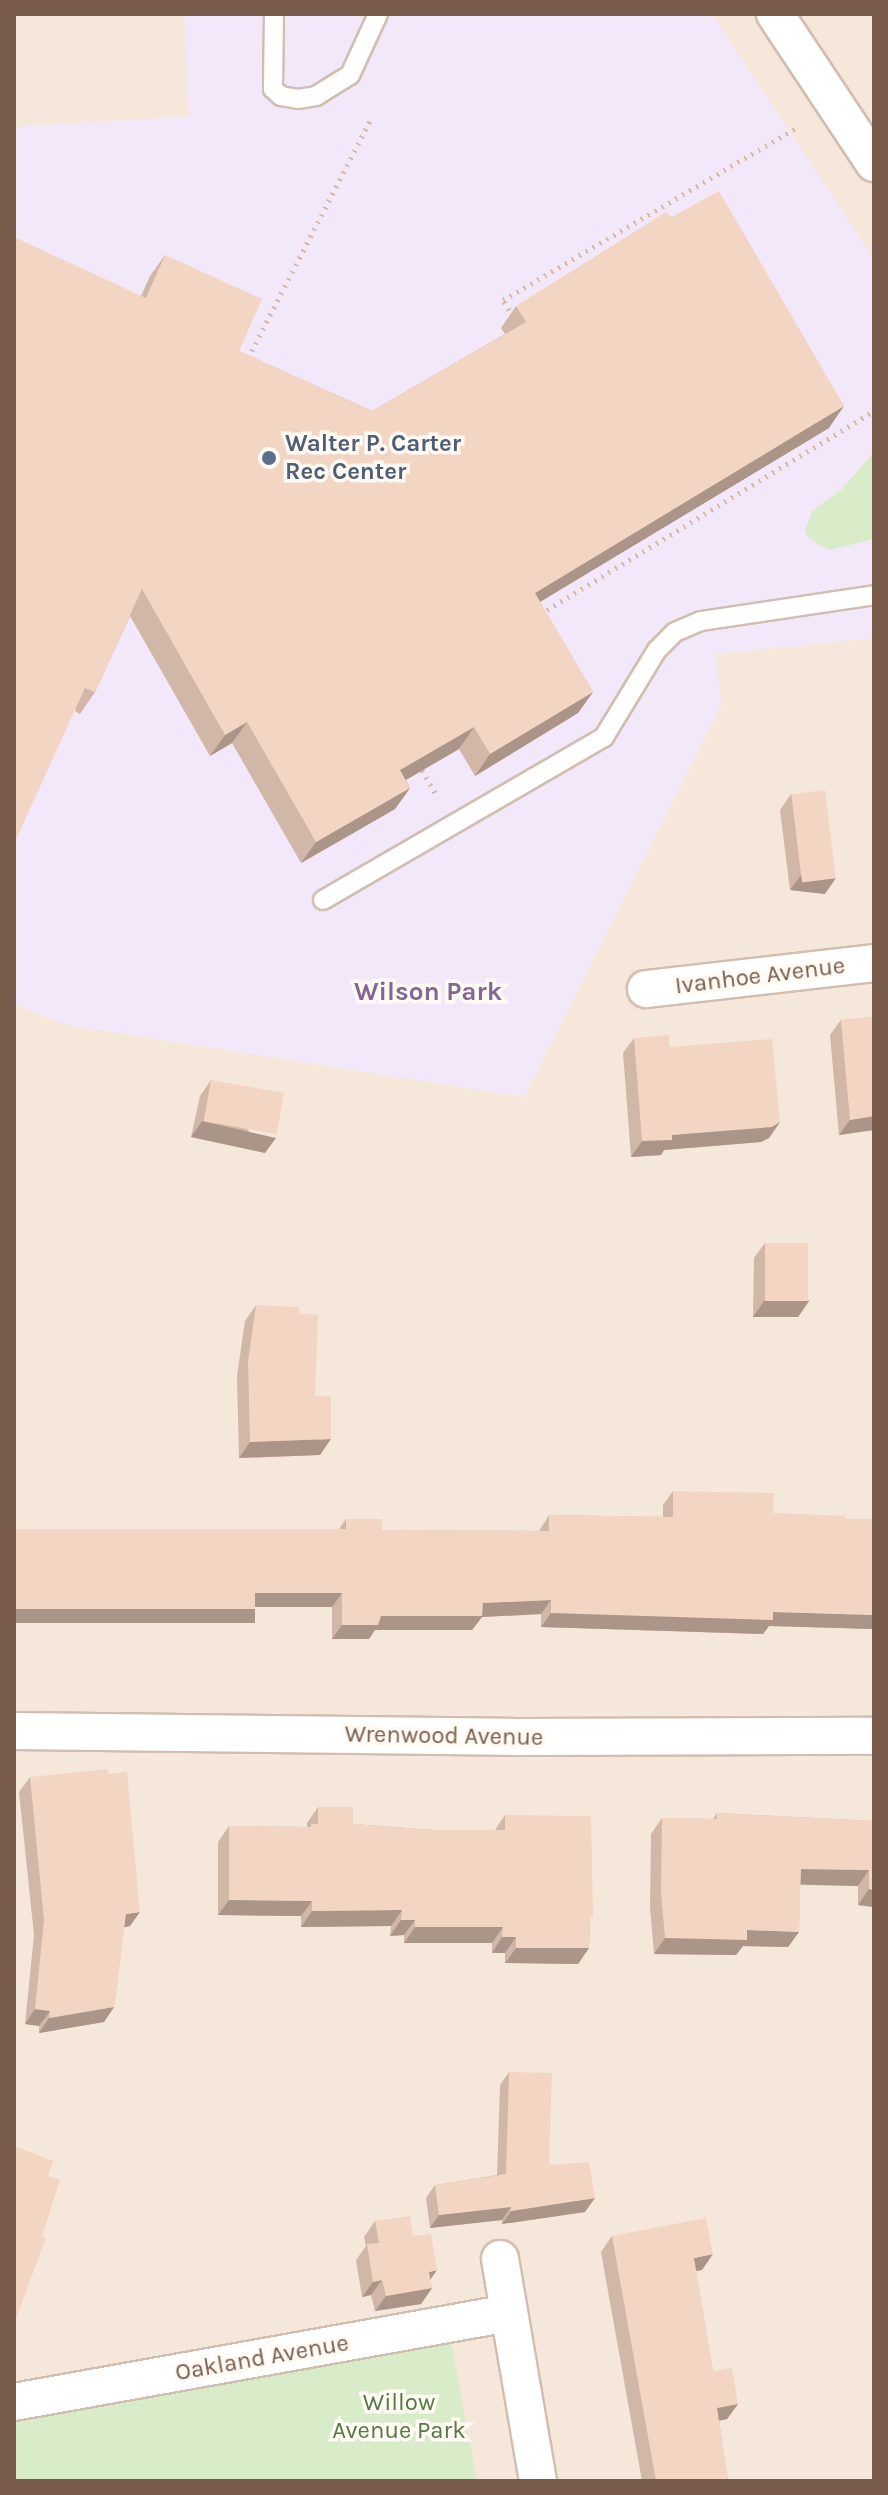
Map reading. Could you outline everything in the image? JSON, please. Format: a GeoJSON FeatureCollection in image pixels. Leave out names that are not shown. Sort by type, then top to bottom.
{"type":"FeatureCollection","features":[{"type":"Feature","properties":{"kind":"street"},"geometry":{"type":"LineString","coordinates":[[775,14],[874,163]]}},
{"type":"Feature","properties":{"kind":"street","name":"Ivanhoe Avenue"},"geometry":{"type":"LineString","coordinates":[[646,989],[874,963]]}},
{"type":"Feature","properties":{"kind":"street","name":"Wrenwood Avenue"},"geometry":{"type":"LineString","coordinates":[[14,1731],[518,1737],[874,1736]]}},
{"type":"Feature","properties":{"kind":"street"},"geometry":{"type":"LineString","coordinates":[[500,2259],[538,2481]]}},
{"type":"Feature","properties":{"kind":"street","name":"Oakland Avenue"},"geometry":{"type":"LineString","coordinates":[[14,2402],[509,2313]]}},
{"type":"Feature","properties":{"kind":"lane"},"geometry":{"type":"LineString","coordinates":[[274,14],[273,89],[281,96],[298,99],[316,96],[350,75],[378,14]]}},
{"type":"Feature","properties":{"kind":"lane"},"geometry":{"type":"LineString","coordinates":[[323,900],[604,737],[657,650],[675,632],[701,621],[874,595]]}},
{"type":"Feature","properties":{"kind":"path"},"geometry":{"type":"LineString","coordinates":[[244,365],[370,121]]}},
{"type":"Feature","properties":{"kind":"path"},"geometry":{"type":"LineString","coordinates":[[513,317],[503,300],[801,126]]}},
{"type":"Feature","properties":{"kind":"path"},"geometry":{"type":"LineString","coordinates":[[533,619],[874,411]]}},
{"type":"Feature","properties":{"kind":"path"},"geometry":{"type":"LineString","coordinates":[[422,770],[442,805]]}},
{"type":"Feature","properties":{"kind":"shaded area"},"geometry":{"type":"Polygon","coordinates":[[[14,14],[874,14],[874,2481],[14,2481],[14,14]]]}},
{"type":"Feature","properties":{"kind":"shaded area"},"geometry":{"type":"Polygon","coordinates":[[[184,14],[712,14],[874,259],[874,638],[716,654],[721,705],[524,1097],[67,1025],[14,1004],[14,127],[189,116],[184,14]]]}},
{"type":"Feature","properties":{"kind":"green space"},"geometry":{"type":"Polygon","coordinates":[[[874,452],[874,539],[830,550],[821,546],[808,537],[805,530],[812,511],[842,489],[874,452]]]}},
{"type":"Feature","properties":{"kind":"green space","name":"Willow Avenue Park"},"geometry":{"type":"Polygon","coordinates":[[[451,2342],[477,2481],[14,2481],[14,2422],[451,2342]]]}},
{"type":"Feature","properties":{"kind":"building"},"geometry":{"type":"Polygon","coordinates":[[[719,191],[844,406],[535,593],[593,692],[490,754],[474,727],[400,770],[410,788],[316,842],[247,722],[225,735],[142,589],[95,692],[85,688],[14,844],[14,237],[146,298],[165,255],[262,299],[239,351],[372,411],[526,322],[516,306],[666,212],[672,217],[719,191]]]}},
{"type":"Feature","properties":{"kind":"building"},"geometry":{"type":"Polygon","coordinates":[[[825,790],[836,878],[802,882],[791,794],[825,790]]]}},
{"type":"Feature","properties":{"kind":"building"},"geometry":{"type":"Polygon","coordinates":[[[874,1017],[874,1116],[850,1120],[841,1020],[874,1017]]]}},
{"type":"Feature","properties":{"kind":"building"},"geometry":{"type":"Polygon","coordinates":[[[669,1035],[669,1047],[772,1039],[780,1122],[772,1127],[672,1135],[672,1140],[642,1141],[634,1038],[669,1035]]]}},
{"type":"Feature","properties":{"kind":"building"},"geometry":{"type":"Polygon","coordinates":[[[211,1080],[284,1093],[277,1134],[204,1121],[211,1080]]]}},
{"type":"Feature","properties":{"kind":"building"},"geometry":{"type":"Polygon","coordinates":[[[765,1243],[808,1243],[808,1301],[765,1301],[765,1243]]]}},
{"type":"Feature","properties":{"kind":"building"},"geometry":{"type":"Polygon","coordinates":[[[256,1305],[299,1307],[299,1314],[318,1315],[315,1396],[331,1396],[331,1439],[250,1442],[248,1361],[256,1305]]]}},
{"type":"Feature","properties":{"kind":"building"},"geometry":{"type":"Polygon","coordinates":[[[673,1491],[774,1493],[773,1513],[874,1519],[874,1615],[773,1612],[773,1620],[551,1613],[551,1600],[483,1603],[482,1616],[381,1616],[378,1625],[342,1625],[342,1593],[255,1593],[255,1609],[14,1609],[14,1529],[346,1529],[346,1519],[382,1519],[382,1530],[549,1531],[549,1515],[673,1517],[673,1491]]]}},
{"type":"Feature","properties":{"kind":"building"},"geometry":{"type":"Polygon","coordinates":[[[108,1769],[109,1774],[127,1772],[140,1912],[126,1914],[114,2007],[49,2018],[50,2011],[35,2009],[44,1920],[30,1777],[108,1769]]]}},
{"type":"Feature","properties":{"kind":"building"},"geometry":{"type":"Polygon","coordinates":[[[318,1807],[353,1807],[353,1824],[434,1830],[505,1830],[505,1815],[591,1816],[593,1917],[590,1917],[589,1948],[516,1948],[516,1937],[502,1937],[503,1927],[415,1927],[415,1920],[401,1920],[402,1910],[312,1911],[312,1901],[229,1900],[229,1826],[311,1827],[311,1824],[318,1824],[318,1807]]]}},
{"type":"Feature","properties":{"kind":"building"},"geometry":{"type":"Polygon","coordinates":[[[717,1813],[874,1821],[874,1890],[869,1889],[869,1870],[801,1869],[799,1932],[747,1930],[747,1940],[665,1938],[661,1892],[662,1818],[717,1819],[717,1813]]]}},
{"type":"Feature","properties":{"kind":"building"},"geometry":{"type":"Polygon","coordinates":[[[509,2072],[552,2073],[549,2165],[589,2162],[595,2198],[511,2211],[511,2207],[439,2215],[435,2185],[506,2174],[509,2072]]]}},
{"type":"Feature","properties":{"kind":"building"},"geometry":{"type":"Polygon","coordinates":[[[14,2146],[53,2161],[48,2176],[60,2180],[42,2236],[46,2238],[14,2324],[14,2146]]]}},
{"type":"Feature","properties":{"kind":"building"},"geometry":{"type":"Polygon","coordinates":[[[410,2216],[413,2236],[431,2234],[437,2270],[429,2272],[432,2288],[386,2296],[382,2280],[373,2282],[367,2244],[379,2243],[375,2221],[410,2216]]]}},
{"type":"Feature","properties":{"kind":"building"},"geometry":{"type":"Polygon","coordinates":[[[706,2218],[713,2254],[694,2258],[713,2371],[732,2368],[738,2404],[717,2408],[728,2481],[656,2481],[612,2236],[706,2218]]]}},
{"type":"Feature","properties":{"kind":"place","name":"Walter P. Carter Rec Center"},"geometry":{"type":"Point","coordinates":[269,458]}},
{"type":"Feature","properties":{"kind":"district","name":"Wilson Park"},"geometry":{"type":"Point","coordinates":[428,992]}}]}
